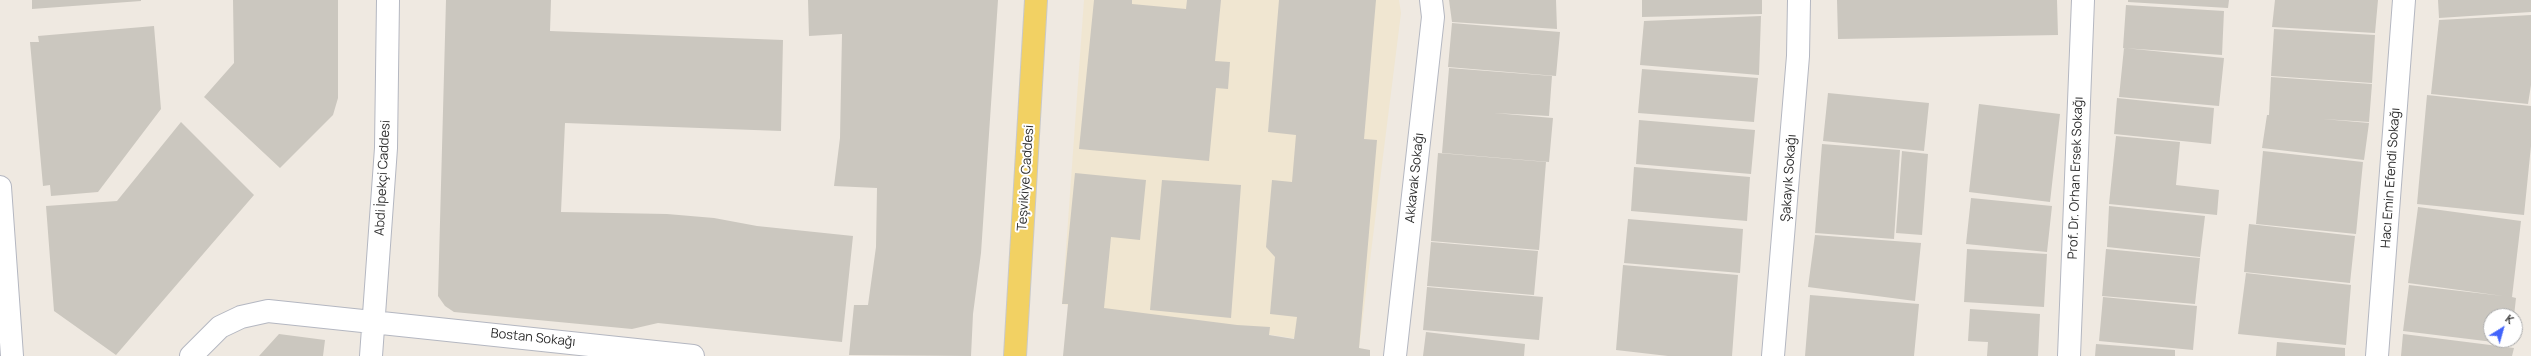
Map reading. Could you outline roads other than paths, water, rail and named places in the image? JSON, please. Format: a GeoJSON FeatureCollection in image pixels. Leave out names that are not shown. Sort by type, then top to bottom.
{"type":"FeatureCollection","features":[{"type":"Feature","properties":{"kind":"main road","name":"Teşvikiye Caddesi"},"geometry":{"type":"LineString","coordinates":[[1015,356],[1036,0]]}},
{"type":"Feature","properties":{"kind":"street","name":"Abdi İpekçi Caddesi"},"geometry":{"type":"LineString","coordinates":[[371,356],[386,148],[388,0]]}},
{"type":"Feature","properties":{"kind":"street","name":"Akkavak Sokağı"},"geometry":{"type":"LineString","coordinates":[[1395,356],[1433,17],[1431,0]]}},
{"type":"Feature","properties":{"kind":"street","name":"Şakayık Sokağı"},"geometry":{"type":"LineString","coordinates":[[1773,356],[1798,56],[1799,0]]}},
{"type":"Feature","properties":{"kind":"street","name":"Prof. Dr. Orhan Ersek Sokağı"},"geometry":{"type":"LineString","coordinates":[[2069,356],[2084,0]]}},
{"type":"Feature","properties":{"kind":"street","name":"Hacı Emin Efendi Sokağı"},"geometry":{"type":"LineString","coordinates":[[2377,356],[2404,0]]}},
{"type":"Feature","properties":{"kind":"street"},"geometry":{"type":"LineString","coordinates":[[0,187],[12,356]]}},
{"type":"Feature","properties":{"kind":"street","name":"Bostan Sokağı"},"geometry":{"type":"LineString","coordinates":[[191,356],[220,327],[241,316],[268,311],[374,321],[693,356]]}}]}
